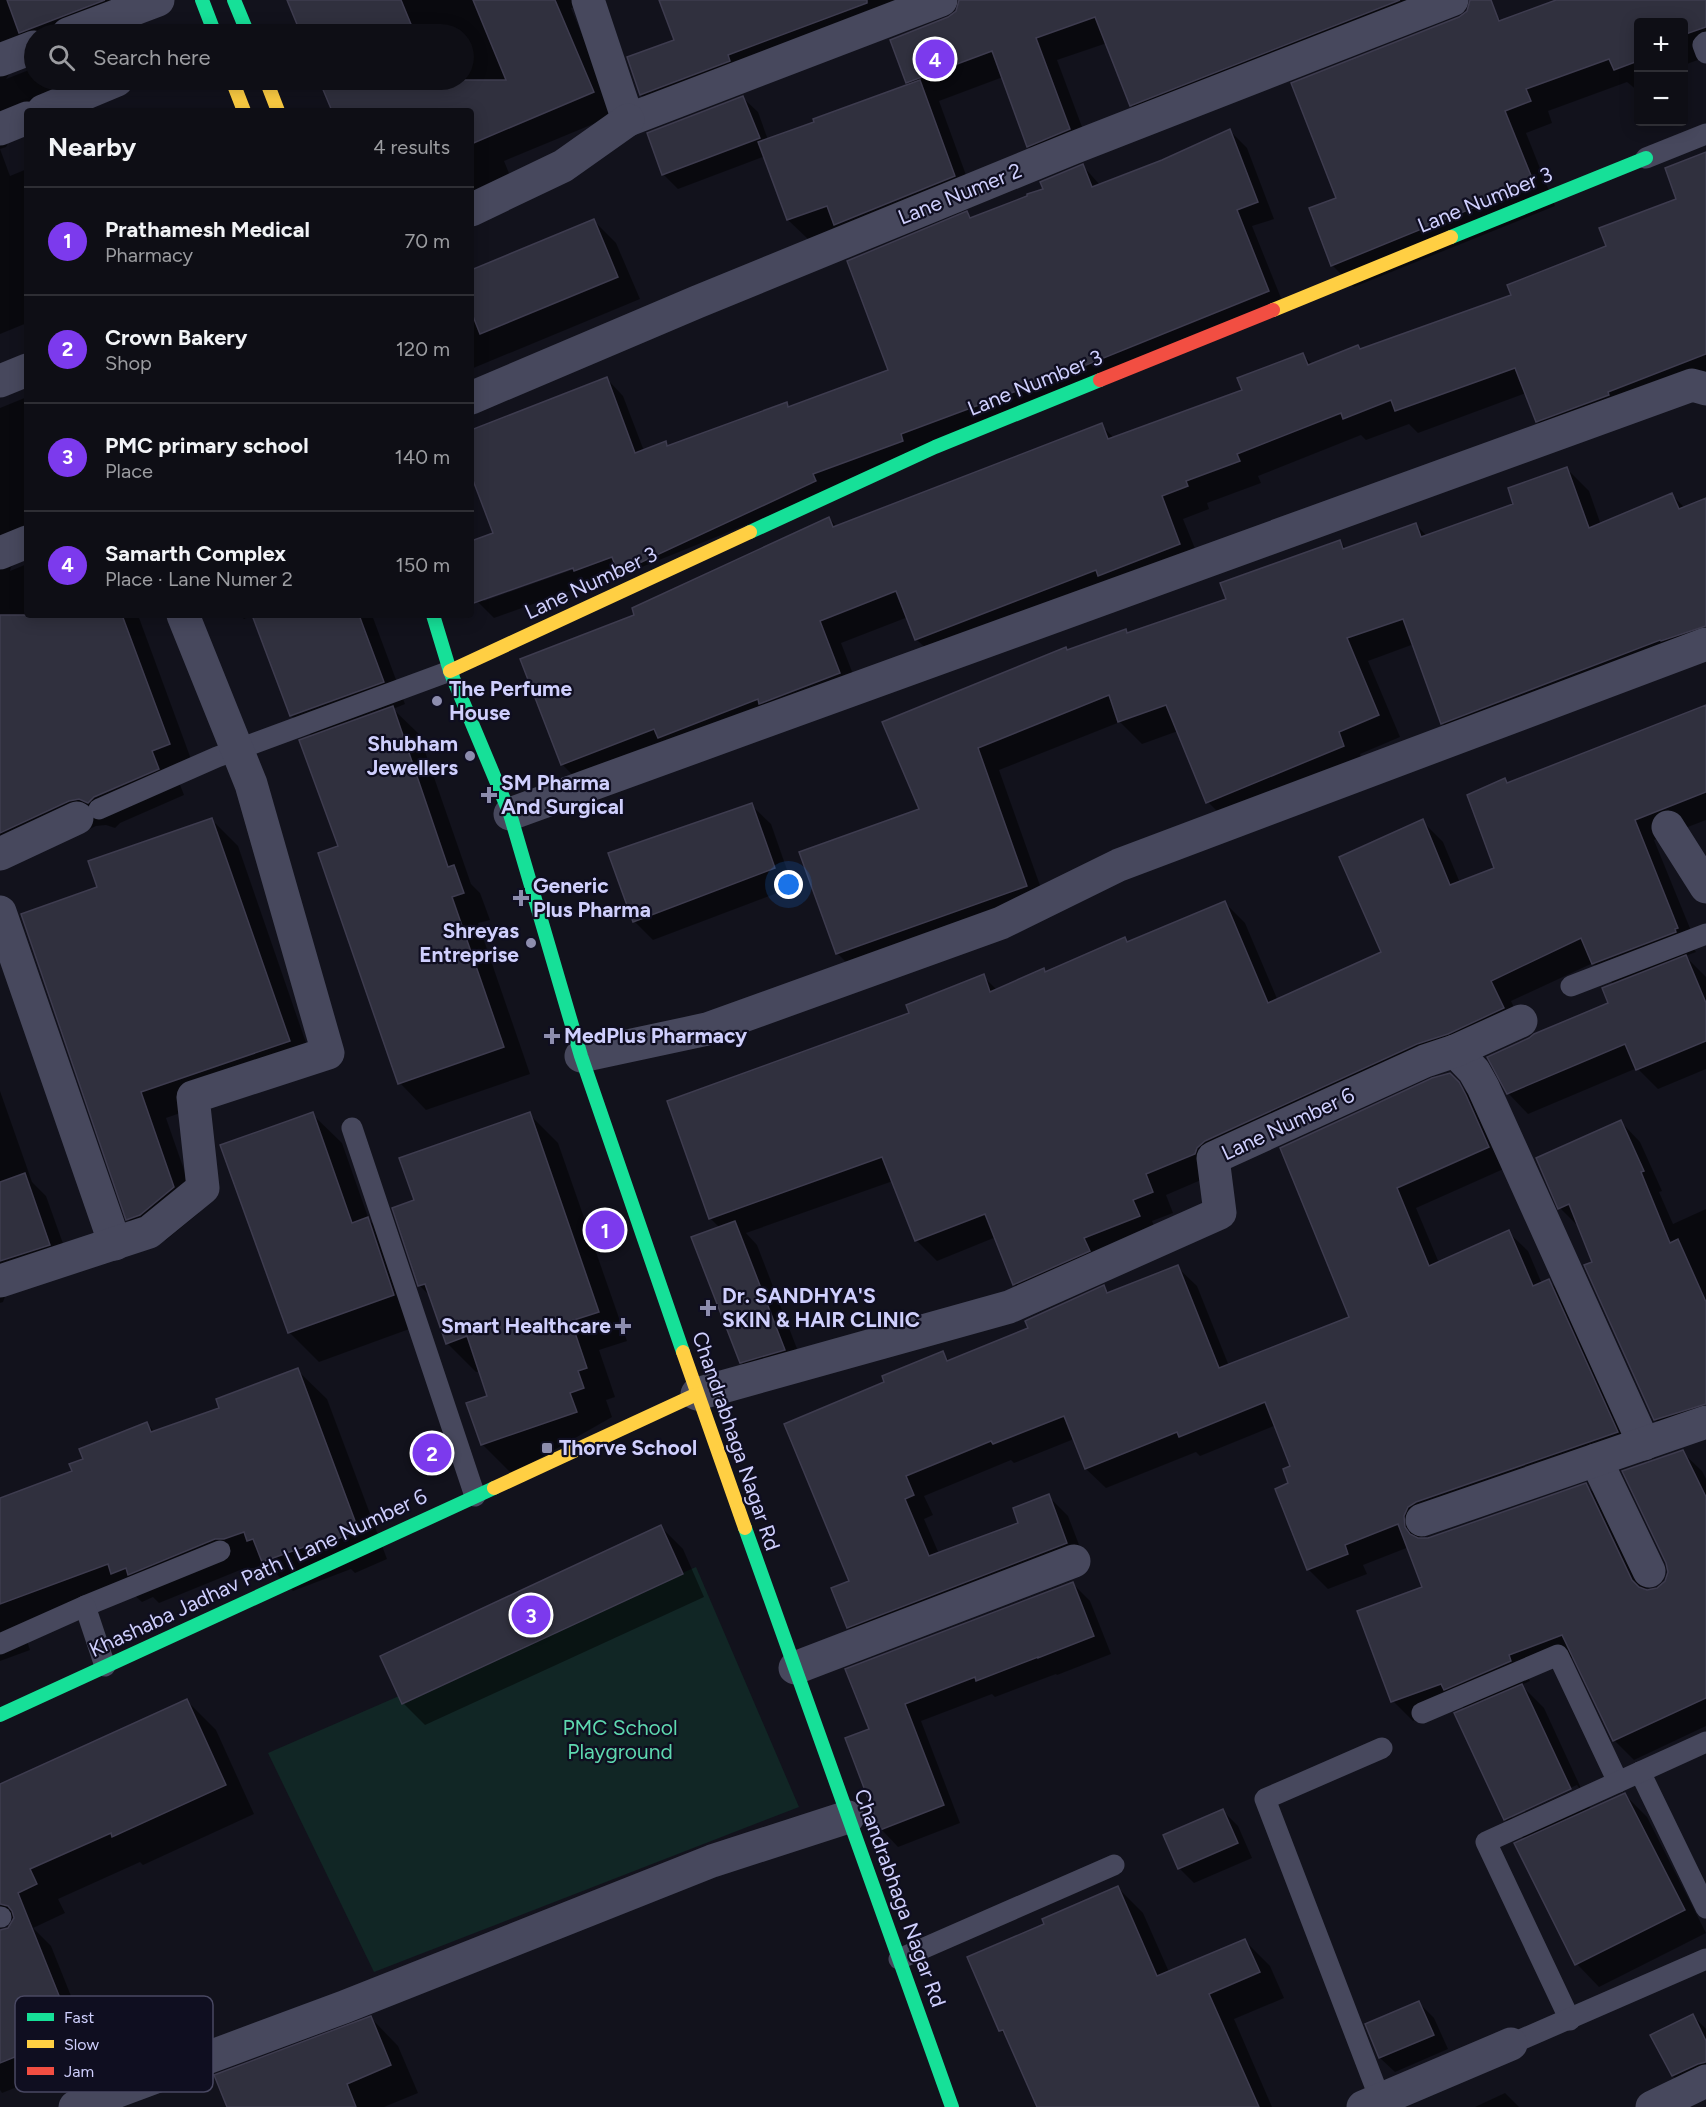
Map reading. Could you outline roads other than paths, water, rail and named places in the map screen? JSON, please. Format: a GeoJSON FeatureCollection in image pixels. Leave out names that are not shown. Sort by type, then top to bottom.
{"type":"FeatureCollection","features":[{"type":"Feature","properties":{"kind":"street"},"geometry":{"type":"LineString","coordinates":[[94,24],[158,0]]}},
{"type":"Feature","properties":{"kind":"street"},"geometry":{"type":"LineString","coordinates":[[202,0],[211,24]]}},
{"type":"Feature","properties":{"kind":"street"},"geometry":{"type":"LineString","coordinates":[[234,0],[244,24]]}},
{"type":"Feature","properties":{"kind":"street"},"geometry":{"type":"LineString","coordinates":[[588,0],[628,120]]}},
{"type":"Feature","properties":{"kind":"street"},"geometry":{"type":"LineString","coordinates":[[474,209],[562,166],[628,120],[889,9],[941,0]]}},
{"type":"Feature","properties":{"kind":"street","name":"Lane Numer 2"},"geometry":{"type":"LineString","coordinates":[[474,397],[1062,152],[1452,0]]}},
{"type":"Feature","properties":{"kind":"street"},"geometry":{"type":"LineString","coordinates":[[0,60],[24,51]]}},
{"type":"Feature","properties":{"kind":"street"},"geometry":{"type":"LineString","coordinates":[[50,108],[93,90]]}},
{"type":"Feature","properties":{"kind":"street"},"geometry":{"type":"LineString","coordinates":[[236,90],[243,108]]}},
{"type":"Feature","properties":{"kind":"street"},"geometry":{"type":"LineString","coordinates":[[270,90],[277,108]]}},
{"type":"Feature","properties":{"kind":"street"},"geometry":{"type":"LineString","coordinates":[[0,129],[24,119]]}},
{"type":"Feature","properties":{"kind":"street","name":"Lane Number 3"},"geometry":{"type":"LineString","coordinates":[[450,671],[936,447],[1646,158]]}},
{"type":"Feature","properties":{"kind":"street"},"geometry":{"type":"LineString","coordinates":[[0,381],[24,371]]}},
{"type":"Feature","properties":{"kind":"street"},"geometry":{"type":"LineString","coordinates":[[510,814],[1692,385],[1706,389]]}},
{"type":"Feature","properties":{"kind":"street"},"geometry":{"type":"LineString","coordinates":[[0,553],[24,543]]}},
{"type":"Feature","properties":{"kind":"street"},"geometry":{"type":"LineString","coordinates":[[0,1281],[150,1232],[203,1188],[193,1097],[328,1053],[251,784],[184,618]]}},
{"type":"Feature","properties":{"kind":"street","name":"Chandrabhaga Nagar Rd"},"geometry":{"type":"LineString","coordinates":[[434,618],[450,671],[510,814],[581,1056],[697,1395],[950,2106]]}},
{"type":"Feature","properties":{"kind":"street"},"geometry":{"type":"LineString","coordinates":[[581,1056],[707,1029],[1001,922],[1119,865],[1706,644]]}},
{"type":"Feature","properties":{"kind":"street"},"geometry":{"type":"LineString","coordinates":[[0,854],[88,814]]}},
{"type":"Feature","properties":{"kind":"street"},"geometry":{"type":"LineString","coordinates":[[1668,827],[1706,887]]}},
{"type":"Feature","properties":{"kind":"street"},"geometry":{"type":"LineString","coordinates":[[0,912],[115,1244]]}},
{"type":"Feature","properties":{"kind":"street"},"geometry":{"type":"LineString","coordinates":[[1521,1021],[1455,1052],[1474,1071],[1483,1087],[1644,1444]]}},
{"type":"Feature","properties":{"kind":"street","name":"Lane Number 6"},"geometry":{"type":"LineString","coordinates":[[697,1395],[1009,1306],[1220,1213],[1214,1158],[1425,1060],[1455,1052]]}},
{"type":"Feature","properties":{"kind":"street","name":"Khashaba Jadhav Path | Lane Number 6"},"geometry":{"type":"LineString","coordinates":[[0,1715],[697,1395]]}},
{"type":"Feature","properties":{"kind":"street"},"geometry":{"type":"LineString","coordinates":[[1422,1520],[1706,1422]]}},
{"type":"Feature","properties":{"kind":"street"},"geometry":{"type":"LineString","coordinates":[[1596,1460],[1649,1571]]}},
{"type":"Feature","properties":{"kind":"street"},"geometry":{"type":"LineString","coordinates":[[795,1668],[1074,1561]]}},
{"type":"Feature","properties":{"kind":"street"},"geometry":{"type":"LineString","coordinates":[[213,2056],[344,2007],[712,1861],[848,1817]]}},
{"type":"Feature","properties":{"kind":"street"},"geometry":{"type":"LineString","coordinates":[[1372,2103],[1511,2044]]}},
{"type":"Feature","properties":{"kind":"street"},"geometry":{"type":"LineString","coordinates":[[1652,2107],[1706,2081]]}},
{"type":"Feature","properties":{"kind":"street"},"geometry":{"type":"LineString","coordinates":[[75,2107],[115,2092]]}},
{"type":"Feature","properties":{"kind":"lane"},"geometry":{"type":"LineString","coordinates":[[1706,42],[1703,45],[1706,52]]}},
{"type":"Feature","properties":{"kind":"lane"},"geometry":{"type":"LineString","coordinates":[[1646,158],[1706,134]]}},
{"type":"Feature","properties":{"kind":"lane"},"geometry":{"type":"LineString","coordinates":[[88,814],[217,757],[450,671]]}},
{"type":"Feature","properties":{"kind":"lane"},"geometry":{"type":"LineString","coordinates":[[1570,986],[1706,934]]}},
{"type":"Feature","properties":{"kind":"lane"},"geometry":{"type":"LineString","coordinates":[[352,1128],[475,1496]]}},
{"type":"Feature","properties":{"kind":"lane"},"geometry":{"type":"LineString","coordinates":[[0,1644],[219,1551]]}},
{"type":"Feature","properties":{"kind":"lane"},"geometry":{"type":"LineString","coordinates":[[85,1606],[105,1666]]}},
{"type":"Feature","properties":{"kind":"lane"},"geometry":{"type":"LineString","coordinates":[[1422,1713],[1558,1656],[1617,1782]]}},
{"type":"Feature","properties":{"kind":"lane"},"geometry":{"type":"LineString","coordinates":[[1570,2020],[1486,1842],[1706,1743]]}},
{"type":"Feature","properties":{"kind":"lane"},"geometry":{"type":"LineString","coordinates":[[1372,2103],[1265,1799],[1382,1748]]}},
{"type":"Feature","properties":{"kind":"lane"},"geometry":{"type":"LineString","coordinates":[[1640,1772],[1706,1908]]}},
{"type":"Feature","properties":{"kind":"lane"},"geometry":{"type":"LineString","coordinates":[[899,1959],[1114,1865]]}},
{"type":"Feature","properties":{"kind":"lane"},"geometry":{"type":"LineString","coordinates":[[1511,2044],[1706,1959]]}},
{"type":"Feature","properties":{"kind":"place","name":"Samarth Complex"},"geometry":{"type":"Point","coordinates":[935,59]}},
{"type":"Feature","properties":{"kind":"place","name":"The Perfume House"},"geometry":{"type":"Point","coordinates":[437,701]}},
{"type":"Feature","properties":{"kind":"place","name":"Shubham Jewellers"},"geometry":{"type":"Point","coordinates":[470,756]}},
{"type":"Feature","properties":{"kind":"place","name":"SM Pharma And Surgical"},"geometry":{"type":"Point","coordinates":[489,795]}},
{"type":"Feature","properties":{"kind":"place","name":"Generic Plus Pharma"},"geometry":{"type":"Point","coordinates":[521,898]}},
{"type":"Feature","properties":{"kind":"place","name":"Shreyas Entreprise"},"geometry":{"type":"Point","coordinates":[531,943]}},
{"type":"Feature","properties":{"kind":"place","name":"MedPlus Pharmacy"},"geometry":{"type":"Point","coordinates":[552,1036]}},
{"type":"Feature","properties":{"kind":"place","name":"Prathamesh Medical"},"geometry":{"type":"Point","coordinates":[605,1230]}},
{"type":"Feature","properties":{"kind":"place","name":"Dr. SANDHYA'S SKIN & HAIR CLINIC"},"geometry":{"type":"Point","coordinates":[708,1308]}},
{"type":"Feature","properties":{"kind":"place","name":"Smart Healthcare"},"geometry":{"type":"Point","coordinates":[623,1326]}},
{"type":"Feature","properties":{"kind":"place","name":"Thorve School"},"geometry":{"type":"Point","coordinates":[547,1448]}},
{"type":"Feature","properties":{"kind":"place","name":"Crown Bakery"},"geometry":{"type":"Point","coordinates":[432,1453]}},
{"type":"Feature","properties":{"kind":"place","name":"PMC primary school"},"geometry":{"type":"Point","coordinates":[531,1615]}},
{"type":"Feature","properties":{"kind":"park label","name":"PMC School Playground"},"geometry":{"type":"Point","coordinates":[620,1740]}}]}
